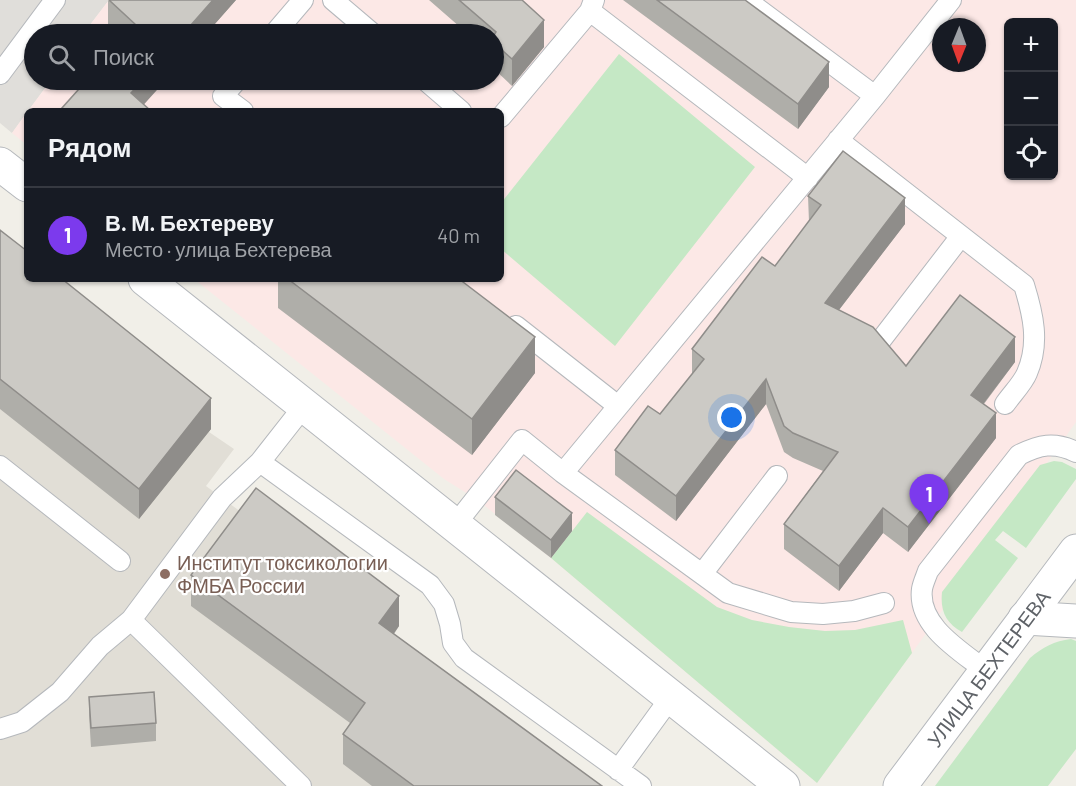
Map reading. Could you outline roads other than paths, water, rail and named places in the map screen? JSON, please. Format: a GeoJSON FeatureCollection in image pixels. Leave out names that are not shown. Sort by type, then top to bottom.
{"type":"FeatureCollection","features":[{"type":"Feature","properties":{"kind":"street"},"geometry":{"type":"LineString","coordinates":[[0,164],[24,184]]}},
{"type":"Feature","properties":{"kind":"street"},"geometry":{"type":"LineString","coordinates":[[149,282],[783,786]]}},
{"type":"Feature","properties":{"kind":"street","name":"УЛИЦА БЕХТЕРЕВА"},"geometry":{"type":"LineString","coordinates":[[900,786],[1076,551]]}},
{"type":"Feature","properties":{"kind":"street"},"geometry":{"type":"LineString","coordinates":[[1025,618],[1076,621]]}},
{"type":"Feature","properties":{"kind":"lane"},"geometry":{"type":"LineString","coordinates":[[37,24],[55,0]]}},
{"type":"Feature","properties":{"kind":"lane"},"geometry":{"type":"LineString","coordinates":[[283,24],[303,0]]}},
{"type":"Feature","properties":{"kind":"lane"},"geometry":{"type":"LineString","coordinates":[[333,0],[361,24]]}},
{"type":"Feature","properties":{"kind":"lane"},"geometry":{"type":"LineString","coordinates":[[746,0],[875,96]]}},
{"type":"Feature","properties":{"kind":"lane"},"geometry":{"type":"LineString","coordinates":[[563,473],[875,96],[951,0]]}},
{"type":"Feature","properties":{"kind":"lane"},"geometry":{"type":"LineString","coordinates":[[504,113],[592,5],[807,178]]}},
{"type":"Feature","properties":{"kind":"lane"},"geometry":{"type":"LineString","coordinates":[[0,74],[24,42]]}},
{"type":"Feature","properties":{"kind":"lane"},"geometry":{"type":"LineString","coordinates":[[228,90],[223,96],[239,108]]}},
{"type":"Feature","properties":{"kind":"lane"},"geometry":{"type":"LineString","coordinates":[[437,90],[458,108]]}},
{"type":"Feature","properties":{"kind":"lane"},"geometry":{"type":"LineString","coordinates":[[838,140],[1024,285],[1034,321],[1035,346],[1027,374],[1005,404]]}},
{"type":"Feature","properties":{"kind":"lane"},"geometry":{"type":"LineString","coordinates":[[881,340],[961,236]]}},
{"type":"Feature","properties":{"kind":"lane"},"geometry":{"type":"LineString","coordinates":[[505,318],[618,406]]}},
{"type":"Feature","properties":{"kind":"lane"},"geometry":{"type":"LineString","coordinates":[[0,729],[22,722],[60,692],[100,646],[132,620],[222,498],[260,462],[304,406]]}},
{"type":"Feature","properties":{"kind":"lane"},"geometry":{"type":"LineString","coordinates":[[455,525],[522,440],[563,473],[728,593],[791,612],[823,614],[844,612],[884,603]]}},
{"type":"Feature","properties":{"kind":"lane"},"geometry":{"type":"LineString","coordinates":[[986,671],[949,643],[932,624],[924,609],[922,590],[928,571],[1019,455],[1036,446],[1057,445],[1076,452]]}},
{"type":"Feature","properties":{"kind":"lane"},"geometry":{"type":"LineString","coordinates":[[260,462],[430,585],[444,603],[453,643],[465,658],[641,786]]}},
{"type":"Feature","properties":{"kind":"lane"},"geometry":{"type":"LineString","coordinates":[[0,466],[120,561]]}},
{"type":"Feature","properties":{"kind":"lane"},"geometry":{"type":"LineString","coordinates":[[702,574],[777,476]]}},
{"type":"Feature","properties":{"kind":"lane"},"geometry":{"type":"LineString","coordinates":[[132,620],[301,786]]}},
{"type":"Feature","properties":{"kind":"lane"},"geometry":{"type":"LineString","coordinates":[[618,770],[671,697]]}},
{"type":"Feature","properties":{"kind":"place","name":"В. М. Бехтереву"},"geometry":{"type":"Point","coordinates":[929,524]}},
{"type":"Feature","properties":{"kind":"place","name":"Институт токсикологии ФМБА России"},"geometry":{"type":"Point","coordinates":[165,574]}}]}
